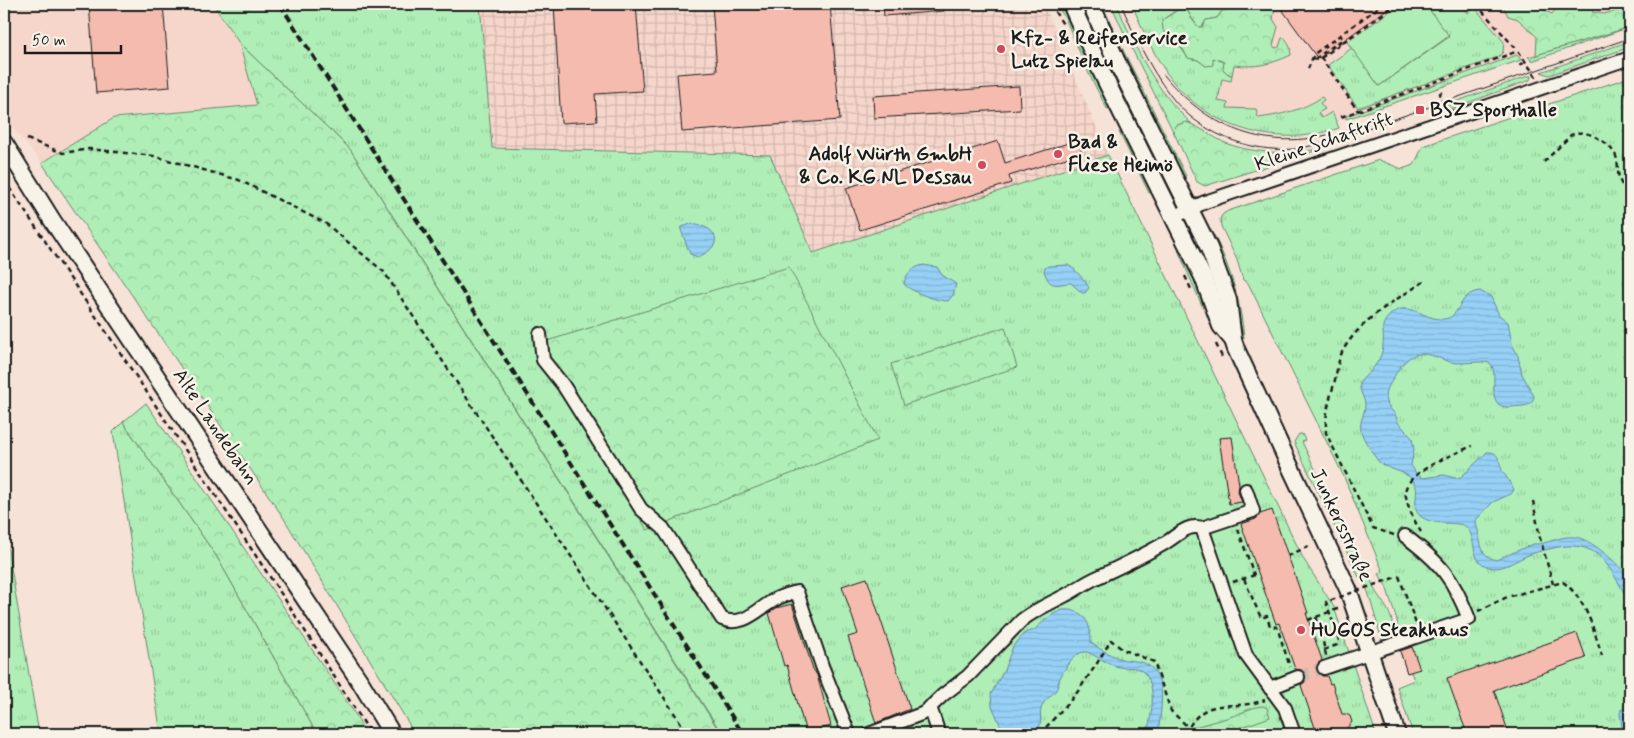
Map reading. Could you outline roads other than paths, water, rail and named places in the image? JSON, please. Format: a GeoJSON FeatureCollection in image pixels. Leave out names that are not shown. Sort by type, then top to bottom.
{"type":"FeatureCollection","features":[{"type":"Feature","properties":{"kind":"main road","name":"Junkersstraße"},"geometry":{"type":"LineString","coordinates":[[1071,4],[1101,71],[1202,277],[1221,326],[1233,340],[1286,458],[1339,568],[1370,652],[1397,734]]}},
{"type":"Feature","properties":{"kind":"main road","name":"Junkersstraße"},"geometry":{"type":"LineString","coordinates":[[1091,4],[1116,60],[1209,248],[1228,300],[1233,340]]}},
{"type":"Feature","properties":{"kind":"main road","name":"Alte Landebahn"},"geometry":{"type":"LineString","coordinates":[[4,143],[56,227],[350,667],[392,734]]}},
{"type":"Feature","properties":{"kind":"street","name":"Kleine Schaftrift"},"geometry":{"type":"LineString","coordinates":[[1174,217],[1205,202],[1630,58]]}},
{"type":"Feature","properties":{"kind":"street"},"geometry":{"type":"LineString","coordinates":[[540,334],[543,360],[563,385],[641,509],[663,528],[722,619],[730,622],[749,618],[777,598],[796,592],[848,734]]}},
{"type":"Feature","properties":{"kind":"street"},"geometry":{"type":"LineString","coordinates":[[869,734],[924,712],[943,694],[968,676],[1022,620],[1032,613],[1096,578],[1155,549],[1187,528],[1196,526],[1202,528],[1253,511],[1246,490]]}},
{"type":"Feature","properties":{"kind":"street"},"geometry":{"type":"LineString","coordinates":[[1202,528],[1246,655],[1285,708],[1294,734]]}},
{"type":"Feature","properties":{"kind":"street"},"geometry":{"type":"LineString","coordinates":[[1327,667],[1469,619],[1458,592],[1446,572],[1421,548],[1405,536]]}},
{"type":"Feature","properties":{"kind":"street"},"geometry":{"type":"LineString","coordinates":[[1273,692],[1296,677]]}},
{"type":"Feature","properties":{"kind":"street"},"geometry":{"type":"LineString","coordinates":[[930,707],[939,734]]}},
{"type":"Feature","properties":{"kind":"water"},"geometry":{"type":"Polygon","coordinates":[[[691,224],[708,229],[714,234],[715,243],[713,246],[706,253],[698,257],[690,254],[681,230],[682,227],[691,224]]]}},
{"type":"Feature","properties":{"kind":"water"},"geometry":{"type":"Polygon","coordinates":[[[923,265],[937,267],[942,275],[956,284],[953,295],[948,301],[924,296],[904,284],[910,272],[923,265]]]}},
{"type":"Feature","properties":{"kind":"water"},"geometry":{"type":"Polygon","coordinates":[[[1068,265],[1088,285],[1089,288],[1085,293],[1082,293],[1071,283],[1054,284],[1048,281],[1044,271],[1046,267],[1068,265]]]}},
{"type":"Feature","properties":{"kind":"water"},"geometry":{"type":"Polygon","coordinates":[[[1480,291],[1491,297],[1499,315],[1508,322],[1512,344],[1518,356],[1522,374],[1534,396],[1533,400],[1528,405],[1512,407],[1502,406],[1497,403],[1494,390],[1493,368],[1490,363],[1456,363],[1425,354],[1411,357],[1400,367],[1385,393],[1388,406],[1395,414],[1398,422],[1412,438],[1414,449],[1411,465],[1422,478],[1444,475],[1455,478],[1461,477],[1487,452],[1495,453],[1503,472],[1514,490],[1511,494],[1493,502],[1476,520],[1484,553],[1496,560],[1533,544],[1569,537],[1582,539],[1598,548],[1622,570],[1631,585],[1630,603],[1608,566],[1600,557],[1580,547],[1566,546],[1530,554],[1498,568],[1482,564],[1478,560],[1470,531],[1463,525],[1441,523],[1428,520],[1419,515],[1416,507],[1415,484],[1409,476],[1380,463],[1363,436],[1361,424],[1365,405],[1360,383],[1380,357],[1383,348],[1383,326],[1391,314],[1397,310],[1409,309],[1433,318],[1447,318],[1456,312],[1467,296],[1480,291]]]}},
{"type":"Feature","properties":{"kind":"water"},"geometry":{"type":"Polygon","coordinates":[[[1062,610],[1076,612],[1085,618],[1090,629],[1091,643],[1118,658],[1141,662],[1152,668],[1157,676],[1162,695],[1158,734],[1147,734],[1152,708],[1152,689],[1145,674],[1136,668],[1115,666],[1087,652],[1082,652],[1067,665],[1056,690],[1042,706],[1040,725],[1037,731],[1034,734],[1004,734],[992,706],[991,694],[1004,670],[1013,646],[1025,633],[1034,630],[1051,615],[1062,610]]]}},
{"type":"Feature","properties":{"kind":"water"},"geometry":{"type":"Polygon","coordinates":[[[1621,709],[1628,716],[1630,734],[1623,734],[1621,709]]]}},
{"type":"Feature","properties":{"kind":"waterway"},"geometry":{"type":"LineString","coordinates":[[1627,94],[1630,105]]}},
{"type":"Feature","properties":{"kind":"tunnel"},"geometry":{"type":"LineString","coordinates":[[1298,677],[1324,668]]}},
{"type":"Feature","properties":{"kind":"tram line"},"geometry":{"type":"LineString","coordinates":[[1121,4],[1149,62],[1162,84],[1182,108],[1210,130],[1226,138],[1260,148],[1295,149],[1316,145],[1630,38]]}},
{"type":"Feature","properties":{"kind":"tram line"},"geometry":{"type":"LineString","coordinates":[[1164,75],[1180,93],[1198,108],[1216,121],[1236,130],[1280,140],[1327,135]]}},
{"type":"Feature","properties":{"kind":"railway"},"geometry":{"type":"LineString","coordinates":[[280,4],[743,734]]}},
{"type":"Feature","properties":{"kind":"place","name":"Kfz- & Reifenservice Lutz Spielau"},"geometry":{"type":"Point","coordinates":[1001,49]}},
{"type":"Feature","properties":{"kind":"place","name":"BSZ Sporthalle"},"geometry":{"type":"Point","coordinates":[1420,110]}},
{"type":"Feature","properties":{"kind":"place","name":"Bad & Fliese Heimö"},"geometry":{"type":"Point","coordinates":[1058,154]}},
{"type":"Feature","properties":{"kind":"place","name":"Adolf Würth GmbH & Co. KG NL Dessau"},"geometry":{"type":"Point","coordinates":[982,165]}},
{"type":"Feature","properties":{"kind":"place","name":"HUGOS Steakhaus"},"geometry":{"type":"Point","coordinates":[1301,630]}}]}
